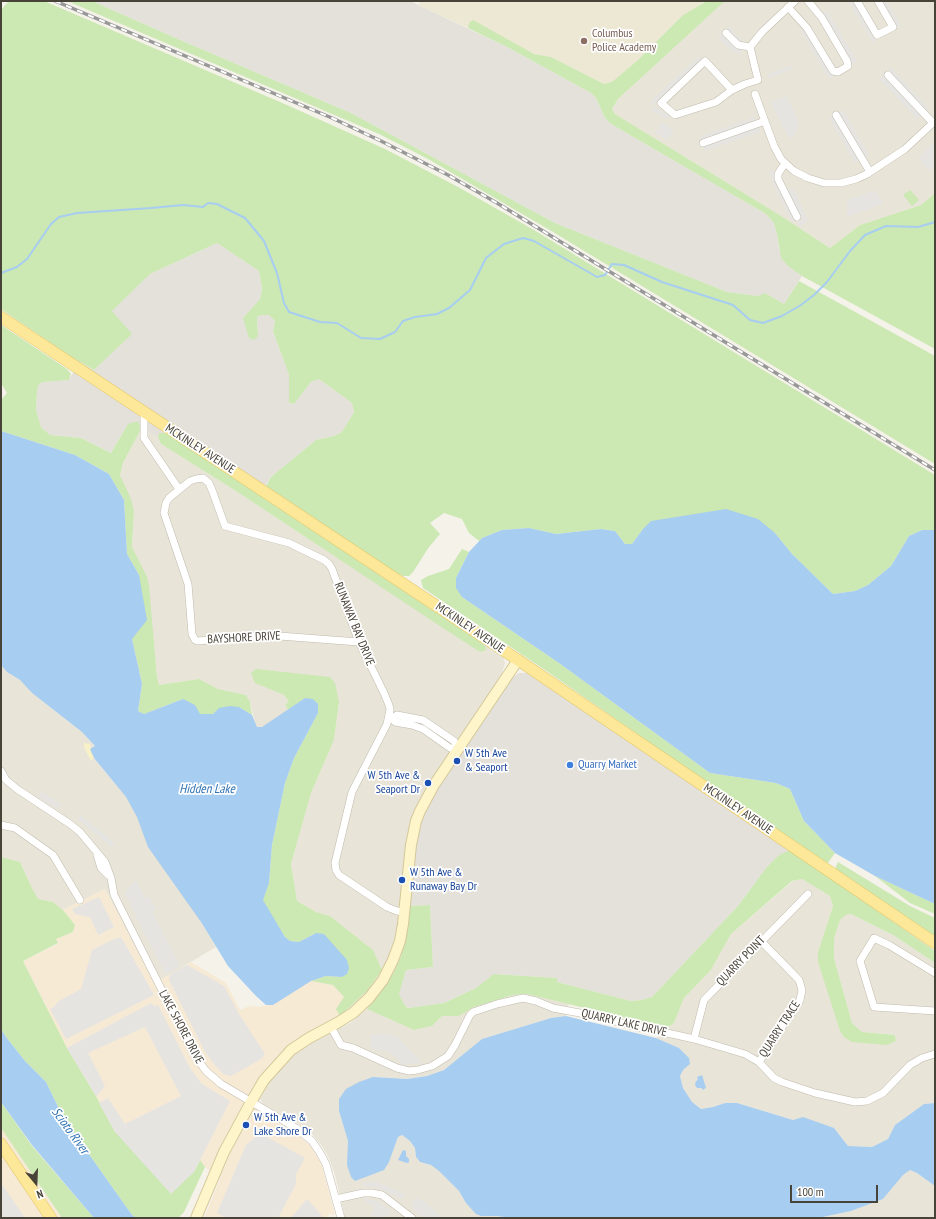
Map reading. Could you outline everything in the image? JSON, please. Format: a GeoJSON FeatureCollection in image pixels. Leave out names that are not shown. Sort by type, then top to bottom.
{"type":"FeatureCollection","features":[{"type":"Feature","properties":{"kind":"main road","name":"MCKINLEY AVENUE"},"geometry":{"type":"LineString","coordinates":[[1,316],[518,660],[935,943]]}},
{"type":"Feature","properties":{"kind":"main road"},"geometry":{"type":"LineString","coordinates":[[196,1218],[224,1152],[264,1080],[291,1050],[353,1013],[369,998],[383,980],[394,960],[403,924],[411,845],[416,820],[434,785],[518,660]]}},
{"type":"Feature","properties":{"kind":"main road"},"geometry":{"type":"LineString","coordinates":[[1,1144],[51,1218]]}},
{"type":"Feature","properties":{"kind":"street"},"geometry":{"type":"LineString","coordinates":[[750,47],[762,32],[795,1]]}},
{"type":"Feature","properties":{"kind":"street"},"geometry":{"type":"LineString","coordinates":[[788,7],[807,28],[833,70],[838,72],[848,66],[847,61],[822,18],[808,1]]}},
{"type":"Feature","properties":{"kind":"street"},"geometry":{"type":"LineString","coordinates":[[857,1],[877,36],[893,27],[878,1]]}},
{"type":"Feature","properties":{"kind":"street"},"geometry":{"type":"LineString","coordinates":[[726,33],[738,45],[750,47]]}},
{"type":"Feature","properties":{"kind":"street"},"geometry":{"type":"LineString","coordinates":[[732,90],[705,60],[661,103],[675,115],[716,102],[732,90],[758,80],[750,47]]}},
{"type":"Feature","properties":{"kind":"street"},"geometry":{"type":"LineString","coordinates":[[755,94],[777,153],[785,163],[794,171],[808,178],[824,183],[841,183],[856,179],[870,172],[905,149],[934,122],[888,75]]}},
{"type":"Feature","properties":{"kind":"street"},"geometry":{"type":"LineString","coordinates":[[836,115],[870,172]]}},
{"type":"Feature","properties":{"kind":"street"},"geometry":{"type":"LineString","coordinates":[[703,143],[765,121]]}},
{"type":"Feature","properties":{"kind":"street"},"geometry":{"type":"LineString","coordinates":[[785,163],[778,174],[778,179],[797,217]]}},
{"type":"Feature","properties":{"kind":"street"},"geometry":{"type":"LineString","coordinates":[[144,411],[144,438],[179,489]]}},
{"type":"Feature","properties":{"kind":"street","name":"RUNAWAY BAY DRIVE"},"geometry":{"type":"LineString","coordinates":[[179,489],[196,478],[202,478],[209,483],[225,526],[282,540],[309,552],[329,564],[359,642],[389,705],[391,718]]}},
{"type":"Feature","properties":{"kind":"street","name":"BAYSHORE DRIVE"},"geometry":{"type":"LineString","coordinates":[[179,489],[169,498],[166,503],[164,513],[188,584],[192,634],[195,640],[198,641],[266,635],[359,642]]}},
{"type":"Feature","properties":{"kind":"street"},"geometry":{"type":"LineString","coordinates":[[404,912],[387,907],[340,875],[336,870],[335,863],[352,792],[391,718],[394,722],[412,725],[423,730],[450,748],[458,749]]}},
{"type":"Feature","properties":{"kind":"street","name":"LAKE SHORE DRIVE"},"geometry":{"type":"LineString","coordinates":[[1,771],[4,783],[16,789],[70,824],[80,832],[97,854],[101,868],[111,878],[114,895],[117,902],[195,1056],[206,1071],[215,1079],[296,1128],[312,1141],[326,1164],[341,1218]]}},
{"type":"Feature","properties":{"kind":"street"},"geometry":{"type":"LineString","coordinates":[[1,824],[15,828],[53,854],[80,900]]}},
{"type":"Feature","properties":{"kind":"street","name":"QUARRY POINT"},"geometry":{"type":"LineString","coordinates":[[694,1039],[704,1000],[808,894]]}},
{"type":"Feature","properties":{"kind":"street"},"geometry":{"type":"LineString","coordinates":[[935,973],[889,945],[874,938],[860,961],[874,1007],[935,1011]]}},
{"type":"Feature","properties":{"kind":"street","name":"QUARRY TRACE"},"geometry":{"type":"LineString","coordinates":[[759,1062],[800,1000],[802,990],[799,980],[761,941]]}},
{"type":"Feature","properties":{"kind":"street","name":"QUARRY LAKE DRIVE"},"geometry":{"type":"LineString","coordinates":[[331,1027],[341,1045],[353,1048],[397,1068],[409,1071],[425,1069],[448,1056],[473,1012],[497,1004],[523,998],[536,1000],[553,1008],[596,1016],[636,1027],[694,1039],[745,1054],[759,1062],[774,1078],[782,1082],[815,1093],[855,1102],[861,1102],[883,1093],[910,1065],[922,1058],[935,1054]]}},
{"type":"Feature","properties":{"kind":"street"},"geometry":{"type":"LineString","coordinates":[[336,1199],[362,1193],[382,1195],[412,1218]]}},
{"type":"Feature","properties":{"kind":"shaded area"},"geometry":{"type":"Polygon","coordinates":[[[92,1],[410,1],[509,48],[591,93],[596,98],[605,118],[611,124],[766,214],[774,223],[779,249],[789,267],[802,276],[784,304],[765,293],[758,296],[727,292],[555,223],[351,113],[92,1]]]}},
{"type":"Feature","properties":{"kind":"shaded area","name":"Columbus Police Academy"},"geometry":{"type":"Polygon","coordinates":[[[421,1],[707,1],[683,15],[638,60],[612,83],[604,84],[551,57],[534,54],[469,23],[468,28],[418,5],[421,1]]]}},
{"type":"Feature","properties":{"kind":"shaded area"},"geometry":{"type":"Polygon","coordinates":[[[725,1],[935,1],[935,193],[921,205],[860,225],[830,248],[778,214],[615,114],[612,109],[618,99],[725,1]]]}},
{"type":"Feature","properties":{"kind":"shaded area"},"geometry":{"type":"Polygon","coordinates":[[[848,1],[854,1],[877,40],[873,43],[848,1]]]}},
{"type":"Feature","properties":{"kind":"shaded area"},"geometry":{"type":"Polygon","coordinates":[[[881,1],[887,1],[901,26],[896,28],[881,1]]]}},
{"type":"Feature","properties":{"kind":"shaded area"},"geometry":{"type":"Polygon","coordinates":[[[827,11],[857,61],[852,64],[823,14],[827,11]]]}},
{"type":"Feature","properties":{"kind":"shaded area"},"geometry":{"type":"Polygon","coordinates":[[[729,26],[737,36],[742,39],[742,54],[729,49],[718,37],[729,26]]]}},
{"type":"Feature","properties":{"kind":"shaded area"},"geometry":{"type":"Polygon","coordinates":[[[805,29],[834,77],[829,79],[801,31],[805,29]]]}},
{"type":"Feature","properties":{"kind":"shaded area"},"geometry":{"type":"Polygon","coordinates":[[[699,56],[702,60],[653,105],[650,102],[699,56]]]}},
{"type":"Feature","properties":{"kind":"shaded area"},"geometry":{"type":"Polygon","coordinates":[[[791,65],[793,69],[769,78],[768,74],[791,65]]]}},
{"type":"Feature","properties":{"kind":"shaded area"},"geometry":{"type":"Polygon","coordinates":[[[891,68],[929,108],[917,119],[879,79],[891,68]]]}},
{"type":"Feature","properties":{"kind":"shaded area"},"geometry":{"type":"Polygon","coordinates":[[[787,96],[798,120],[796,134],[790,139],[771,102],[787,96]]]}},
{"type":"Feature","properties":{"kind":"shaded area"},"geometry":{"type":"Polygon","coordinates":[[[653,106],[669,115],[667,119],[651,110],[653,106]]]}},
{"type":"Feature","properties":{"kind":"shaded area"},"geometry":{"type":"Polygon","coordinates":[[[843,110],[869,155],[855,163],[829,118],[843,110]]]}},
{"type":"Feature","properties":{"kind":"shaded area"},"geometry":{"type":"Polygon","coordinates":[[[755,117],[760,132],[705,151],[700,136],[755,117]]]}},
{"type":"Feature","properties":{"kind":"shaded area"},"geometry":{"type":"Polygon","coordinates":[[[662,122],[674,130],[667,140],[655,133],[662,122]]]}},
{"type":"Feature","properties":{"kind":"shaded area"},"geometry":{"type":"Polygon","coordinates":[[[935,141],[935,165],[929,171],[919,157],[935,141]]]}},
{"type":"Feature","properties":{"kind":"shaded area"},"geometry":{"type":"Polygon","coordinates":[[[769,171],[776,171],[788,190],[793,188],[809,221],[800,226],[796,220],[792,222],[773,184],[769,171]]]}},
{"type":"Feature","properties":{"kind":"shaded area"},"geometry":{"type":"Polygon","coordinates":[[[876,190],[883,204],[847,217],[847,200],[876,190]]]}},
{"type":"Feature","properties":{"kind":"shaded area"},"geometry":{"type":"Polygon","coordinates":[[[217,243],[259,271],[262,289],[260,299],[243,318],[258,336],[257,317],[261,315],[269,315],[275,321],[273,331],[289,375],[289,403],[294,404],[311,382],[319,379],[352,403],[354,412],[342,432],[334,436],[316,440],[271,477],[259,495],[166,433],[159,433],[158,437],[128,424],[111,453],[81,438],[50,435],[41,427],[36,410],[39,384],[43,382],[69,380],[79,362],[94,370],[131,334],[111,311],[150,274],[217,243]]]}},
{"type":"Feature","properties":{"kind":"shaded area"},"geometry":{"type":"Polygon","coordinates":[[[141,429],[158,437],[161,444],[236,491],[336,557],[503,657],[505,663],[501,676],[426,788],[413,812],[408,831],[398,923],[391,953],[382,970],[373,950],[330,916],[316,912],[297,901],[291,864],[311,793],[334,740],[339,703],[256,683],[284,695],[289,702],[285,704],[288,710],[263,727],[257,727],[250,702],[246,695],[218,689],[199,679],[159,685],[153,636],[135,553],[132,547],[134,511],[120,475],[123,463],[141,429]]]}},
{"type":"Feature","properties":{"kind":"shaded area"},"geometry":{"type":"Polygon","coordinates":[[[1,665],[7,672],[20,680],[32,693],[82,732],[95,746],[94,758],[126,797],[216,947],[154,984],[105,889],[63,910],[53,902],[38,899],[20,862],[1,857],[1,665]]]}},
{"type":"Feature","properties":{"kind":"shaded area"},"geometry":{"type":"Polygon","coordinates":[[[519,673],[528,673],[790,850],[766,868],[738,906],[652,997],[631,1001],[557,982],[557,978],[495,974],[476,988],[444,1003],[409,1008],[404,1004],[398,994],[406,970],[433,967],[430,905],[409,906],[415,843],[421,819],[432,797],[511,679],[519,673]]]}},
{"type":"Feature","properties":{"kind":"shaded area"},"geometry":{"type":"Polygon","coordinates":[[[42,792],[62,804],[57,809],[38,797],[42,792]]]}},
{"type":"Feature","properties":{"kind":"shaded area"},"geometry":{"type":"Polygon","coordinates":[[[80,815],[115,843],[111,847],[78,819],[80,815]]]}},
{"type":"Feature","properties":{"kind":"shaded area"},"geometry":{"type":"Polygon","coordinates":[[[802,879],[830,896],[833,906],[818,952],[840,1031],[896,1041],[895,1035],[862,1032],[852,1023],[834,958],[834,939],[840,920],[846,915],[851,914],[893,935],[935,963],[935,1103],[924,1104],[895,1125],[888,1139],[872,1147],[848,1146],[834,1128],[793,1120],[737,1103],[725,1103],[701,1109],[692,1102],[683,1088],[680,1076],[683,1070],[690,1064],[679,1048],[656,1038],[674,1023],[684,998],[711,970],[731,934],[793,881],[802,879]]]}},
{"type":"Feature","properties":{"kind":"shaded area"},"geometry":{"type":"Polygon","coordinates":[[[136,881],[145,898],[149,896],[156,909],[152,911],[180,966],[166,974],[125,893],[131,884],[136,881]]]}},
{"type":"Feature","properties":{"kind":"shaded area"},"geometry":{"type":"Polygon","coordinates":[[[105,889],[154,983],[191,962],[226,983],[240,1010],[249,1006],[258,1007],[273,1004],[311,981],[333,985],[345,998],[340,1016],[295,1041],[280,1053],[262,1073],[249,1093],[258,1112],[295,1133],[311,1146],[322,1166],[335,1215],[329,1214],[327,1218],[204,1218],[220,1179],[200,1161],[194,1172],[115,1132],[96,1096],[67,1048],[23,961],[58,944],[56,939],[73,932],[75,925],[63,910],[105,889]]]}},
{"type":"Feature","properties":{"kind":"shaded area"},"geometry":{"type":"Polygon","coordinates":[[[99,897],[114,927],[98,935],[90,917],[75,914],[72,909],[99,897]]]}},
{"type":"Feature","properties":{"kind":"shaded area"},"geometry":{"type":"Polygon","coordinates":[[[121,937],[154,995],[66,1039],[50,1009],[59,1001],[81,989],[92,950],[121,937]]]}},
{"type":"Feature","properties":{"kind":"shaded area"},"geometry":{"type":"Polygon","coordinates":[[[187,965],[224,986],[239,1014],[265,1054],[261,1059],[231,1076],[223,1074],[214,1064],[205,1052],[169,980],[170,974],[187,965]]]}},
{"type":"Feature","properties":{"kind":"shaded area"},"geometry":{"type":"Polygon","coordinates":[[[527,994],[569,1004],[566,1016],[551,1018],[482,1039],[444,1070],[427,1076],[407,1079],[373,1077],[339,1111],[348,1141],[348,1153],[389,1162],[398,1137],[402,1135],[410,1141],[415,1148],[416,1157],[420,1162],[431,1165],[439,1171],[459,1191],[466,1203],[481,1216],[511,1218],[345,1218],[335,1175],[329,1158],[322,1146],[312,1134],[295,1121],[263,1104],[260,1099],[268,1084],[283,1064],[314,1041],[350,1023],[367,1009],[414,1030],[432,1026],[442,1016],[459,1016],[474,1007],[513,995],[527,994]]]}},
{"type":"Feature","properties":{"kind":"shaded area"},"geometry":{"type":"Polygon","coordinates":[[[151,1003],[154,1006],[158,1005],[190,1068],[202,1084],[230,1101],[194,1172],[171,1194],[115,1132],[99,1103],[108,1098],[125,1124],[181,1096],[145,1027],[88,1053],[105,1086],[96,1096],[67,1048],[151,1003]]]}},
{"type":"Feature","properties":{"kind":"shaded area"},"geometry":{"type":"Polygon","coordinates":[[[370,1034],[386,1034],[398,1037],[422,1063],[403,1065],[391,1053],[371,1049],[370,1034]]]}},
{"type":"Feature","properties":{"kind":"shaded area"},"geometry":{"type":"Polygon","coordinates":[[[1,1128],[47,1196],[62,1218],[1,1218],[1,1128]]]}},
{"type":"Feature","properties":{"kind":"shaded area"},"geometry":{"type":"Polygon","coordinates":[[[260,1133],[305,1158],[296,1174],[296,1184],[278,1218],[226,1218],[217,1213],[246,1145],[260,1133]]]}},
{"type":"Feature","properties":{"kind":"shaded area"},"geometry":{"type":"Polygon","coordinates":[[[910,1170],[917,1173],[935,1186],[935,1218],[818,1218],[851,1211],[883,1199],[903,1175],[910,1170]]]}},
{"type":"Feature","properties":{"kind":"shaded area"},"geometry":{"type":"Polygon","coordinates":[[[363,1182],[376,1182],[405,1194],[402,1199],[376,1187],[363,1187],[363,1182]]]}},
{"type":"Feature","properties":{"kind":"shaded area"},"geometry":{"type":"Polygon","coordinates":[[[1,1183],[25,1218],[1,1218],[1,1183]]]}},
{"type":"Feature","properties":{"kind":"shaded area"},"geometry":{"type":"Polygon","coordinates":[[[365,1198],[376,1201],[391,1210],[387,1218],[376,1218],[371,1216],[375,1206],[365,1202],[365,1198]]]}},
{"type":"Feature","properties":{"kind":"shaded area"},"geometry":{"type":"Polygon","coordinates":[[[416,1198],[425,1202],[443,1218],[420,1218],[412,1205],[413,1200],[416,1198]]]}},
{"type":"Feature","properties":{"kind":"shaded area"},"geometry":{"type":"Polygon","coordinates":[[[307,1199],[323,1218],[291,1218],[307,1199]]]}},
{"type":"Feature","properties":{"kind":"green space"},"geometry":{"type":"Polygon","coordinates":[[[9,1],[44,1],[287,105],[385,149],[460,188],[534,230],[935,475],[935,530],[922,530],[909,536],[891,566],[868,585],[855,591],[833,594],[792,554],[775,533],[643,529],[632,544],[625,544],[615,531],[601,529],[556,534],[529,528],[502,530],[482,538],[479,541],[469,533],[462,519],[444,513],[430,523],[440,534],[429,547],[413,572],[409,576],[403,576],[395,572],[266,486],[271,477],[316,440],[334,436],[342,432],[354,412],[352,403],[319,379],[311,382],[294,404],[289,403],[289,375],[273,331],[275,321],[269,315],[261,315],[257,317],[258,336],[254,340],[249,338],[243,318],[260,299],[262,289],[259,271],[217,243],[150,274],[112,311],[132,334],[94,370],[73,358],[1,309],[1,10],[9,1]]]}},
{"type":"Feature","properties":{"kind":"green space"},"geometry":{"type":"Polygon","coordinates":[[[67,1],[92,1],[351,113],[555,223],[727,292],[758,296],[765,293],[784,304],[799,281],[935,356],[935,464],[553,232],[428,159],[379,134],[67,1]]]}},
{"type":"Feature","properties":{"kind":"green space"},"geometry":{"type":"Polygon","coordinates":[[[707,1],[725,1],[618,99],[612,109],[615,114],[778,214],[830,248],[860,225],[921,205],[935,193],[935,349],[802,276],[789,267],[781,258],[774,223],[766,214],[611,124],[605,118],[596,98],[591,93],[509,48],[468,28],[469,23],[473,20],[534,54],[551,57],[604,84],[612,82],[638,60],[683,15],[707,1]]]}},
{"type":"Feature","properties":{"kind":"green space"},"geometry":{"type":"Polygon","coordinates":[[[910,190],[919,200],[912,206],[903,195],[910,190]]]}},
{"type":"Feature","properties":{"kind":"green space"},"geometry":{"type":"Polygon","coordinates":[[[1,325],[67,369],[71,374],[69,380],[43,382],[39,384],[36,410],[41,427],[50,435],[81,438],[111,453],[128,424],[138,421],[141,429],[123,463],[120,475],[131,499],[134,511],[132,547],[147,577],[149,586],[159,685],[199,679],[218,689],[246,695],[250,702],[252,715],[239,707],[213,714],[199,714],[183,699],[144,714],[138,711],[142,684],[132,639],[139,575],[127,554],[124,500],[109,474],[75,455],[1,431],[1,400],[7,393],[1,383],[1,325]]]}},
{"type":"Feature","properties":{"kind":"green space"},"geometry":{"type":"Polygon","coordinates":[[[159,433],[166,433],[485,645],[486,650],[480,652],[236,491],[161,444],[158,437],[159,433]]]}},
{"type":"Feature","properties":{"kind":"green space"},"geometry":{"type":"Polygon","coordinates":[[[462,549],[469,552],[456,578],[462,597],[559,663],[710,773],[776,783],[790,789],[804,821],[835,853],[827,864],[423,588],[421,580],[449,569],[462,549]]]}},
{"type":"Feature","properties":{"kind":"green space"},"geometry":{"type":"Polygon","coordinates":[[[256,669],[330,677],[335,683],[339,702],[334,740],[311,793],[291,864],[297,901],[316,912],[330,916],[373,950],[382,970],[367,991],[340,1016],[336,1009],[344,997],[333,985],[311,981],[326,976],[343,977],[316,933],[299,942],[290,941],[285,937],[262,900],[269,883],[272,845],[285,783],[294,758],[318,713],[305,698],[288,710],[285,704],[289,702],[284,695],[255,683],[251,673],[256,669]]]}},
{"type":"Feature","properties":{"kind":"green space"},"geometry":{"type":"Polygon","coordinates":[[[790,850],[935,951],[935,963],[893,935],[851,914],[846,915],[840,920],[834,939],[834,958],[852,1023],[862,1032],[895,1035],[896,1041],[887,1045],[852,1042],[844,1037],[840,1031],[818,962],[818,952],[833,906],[830,896],[802,879],[792,881],[731,934],[711,970],[684,998],[674,1023],[667,1028],[527,994],[513,995],[474,1007],[459,1016],[442,1016],[432,1026],[414,1030],[367,1009],[393,974],[401,956],[406,937],[409,906],[430,905],[433,967],[406,970],[399,994],[404,1004],[408,1008],[444,1003],[476,988],[494,974],[557,978],[557,982],[631,1001],[652,997],[738,906],[766,868],[779,855],[790,850]]]}},
{"type":"Feature","properties":{"kind":"green space"},"geometry":{"type":"Polygon","coordinates":[[[1,857],[20,862],[38,899],[53,902],[63,910],[75,925],[73,932],[56,939],[58,943],[23,961],[67,1048],[96,1096],[115,1132],[194,1172],[200,1160],[205,1167],[184,1212],[178,1218],[137,1218],[132,1215],[64,1119],[46,1082],[25,1061],[1,1029],[1,857]]]}},
{"type":"Feature","properties":{"kind":"green space"},"geometry":{"type":"Polygon","coordinates":[[[838,862],[910,906],[935,918],[935,939],[837,871],[835,869],[838,862]]]}},
{"type":"Feature","properties":{"kind":"green space"},"geometry":{"type":"Polygon","coordinates":[[[875,876],[935,904],[935,914],[910,903],[875,876]]]}},
{"type":"Feature","properties":{"kind":"green space"},"geometry":{"type":"Polygon","coordinates":[[[1,1102],[32,1146],[94,1218],[62,1218],[1,1128],[1,1102]]]}},
{"type":"Feature","properties":{"kind":"sand"},"geometry":{"type":"Polygon","coordinates":[[[84,743],[90,744],[94,758],[91,761],[84,747],[84,743]]]}},
{"type":"Feature","properties":{"kind":"water","name":"Hidden Lake"},"geometry":{"type":"Polygon","coordinates":[[[1,431],[75,455],[109,474],[124,500],[127,554],[139,575],[147,620],[132,639],[142,684],[138,711],[144,714],[183,699],[195,705],[200,714],[213,714],[219,708],[230,706],[239,707],[252,715],[257,727],[262,727],[305,698],[313,699],[318,704],[318,713],[294,758],[285,783],[272,845],[269,883],[263,900],[285,937],[290,941],[299,942],[316,933],[324,934],[347,960],[349,968],[347,974],[342,977],[326,976],[311,981],[273,1005],[266,1005],[228,966],[201,922],[148,847],[137,817],[126,797],[94,758],[90,749],[95,746],[82,732],[32,693],[20,680],[7,672],[1,665],[1,431]]]}},
{"type":"Feature","properties":{"kind":"water"},"geometry":{"type":"Polygon","coordinates":[[[726,509],[758,519],[775,533],[792,554],[833,594],[855,591],[868,585],[891,566],[909,536],[922,530],[935,530],[935,904],[875,876],[835,853],[804,821],[790,789],[776,783],[710,773],[559,663],[462,597],[456,588],[456,578],[469,552],[482,538],[502,530],[529,528],[556,534],[601,529],[615,531],[625,544],[632,544],[651,521],[726,509]]]}},
{"type":"Feature","properties":{"kind":"water"},"geometry":{"type":"Polygon","coordinates":[[[566,1016],[656,1038],[679,1048],[689,1058],[690,1064],[683,1070],[680,1076],[683,1088],[692,1102],[701,1109],[725,1103],[737,1103],[793,1120],[803,1117],[834,1128],[848,1146],[872,1147],[888,1139],[895,1125],[924,1104],[935,1103],[935,1186],[917,1173],[910,1170],[903,1175],[883,1199],[851,1211],[818,1218],[511,1218],[481,1216],[476,1214],[466,1203],[459,1191],[439,1171],[431,1165],[420,1162],[416,1157],[415,1148],[410,1141],[402,1135],[398,1137],[389,1162],[384,1170],[355,1181],[351,1177],[347,1165],[348,1141],[339,1111],[339,1099],[346,1089],[373,1077],[407,1079],[427,1076],[444,1070],[482,1039],[551,1018],[566,1016]]]}},
{"type":"Feature","properties":{"kind":"water","name":"Scioto River"},"geometry":{"type":"Polygon","coordinates":[[[1,1029],[25,1061],[46,1082],[64,1119],[132,1215],[137,1218],[94,1218],[32,1145],[1,1102],[1,1029]]]}},
{"type":"Feature","properties":{"kind":"water"},"geometry":{"type":"Polygon","coordinates":[[[702,1075],[706,1088],[702,1090],[702,1088],[697,1088],[695,1085],[696,1081],[698,1080],[697,1077],[702,1075]]]}},
{"type":"Feature","properties":{"kind":"water"},"geometry":{"type":"Polygon","coordinates":[[[403,1150],[406,1151],[406,1156],[409,1159],[409,1162],[407,1163],[398,1160],[403,1150]]]}},
{"type":"Feature","properties":{"kind":"waterway"},"geometry":{"type":"LineString","coordinates":[[1,273],[17,267],[27,259],[51,224],[59,217],[77,213],[183,205],[203,207],[208,203],[217,204],[245,218],[264,241],[277,273],[284,303],[289,312],[320,322],[337,323],[361,338],[380,339],[395,332],[403,321],[415,317],[437,314],[449,308],[470,290],[486,258],[504,244],[523,238],[534,241],[597,277],[605,275],[612,264],[624,265],[662,282],[733,305],[750,320],[763,323],[782,316],[801,305],[814,295],[827,282],[850,251],[865,235],[886,226],[918,227],[935,222]]}},
{"type":"Feature","properties":{"kind":"railway"},"geometry":{"type":"LineString","coordinates":[[55,1],[332,118],[448,175],[497,203],[935,470]]}},
{"type":"Feature","properties":{"kind":"place","name":"Columbus Police Academy"},"geometry":{"type":"Point","coordinates":[584,41]}},
{"type":"Feature","properties":{"kind":"place","name":"W 5th Ave & Seaport"},"geometry":{"type":"Point","coordinates":[457,761]}},
{"type":"Feature","properties":{"kind":"place","name":"Quarry Market"},"geometry":{"type":"Point","coordinates":[570,765]}},
{"type":"Feature","properties":{"kind":"place","name":"W 5th Ave & Seaport Dr"},"geometry":{"type":"Point","coordinates":[428,783]}},
{"type":"Feature","properties":{"kind":"place","name":"W 5th Ave & Runaway Bay Dr"},"geometry":{"type":"Point","coordinates":[402,880]}},
{"type":"Feature","properties":{"kind":"place","name":"W 5th Ave & Lake Shore Dr"},"geometry":{"type":"Point","coordinates":[246,1125]}}]}
